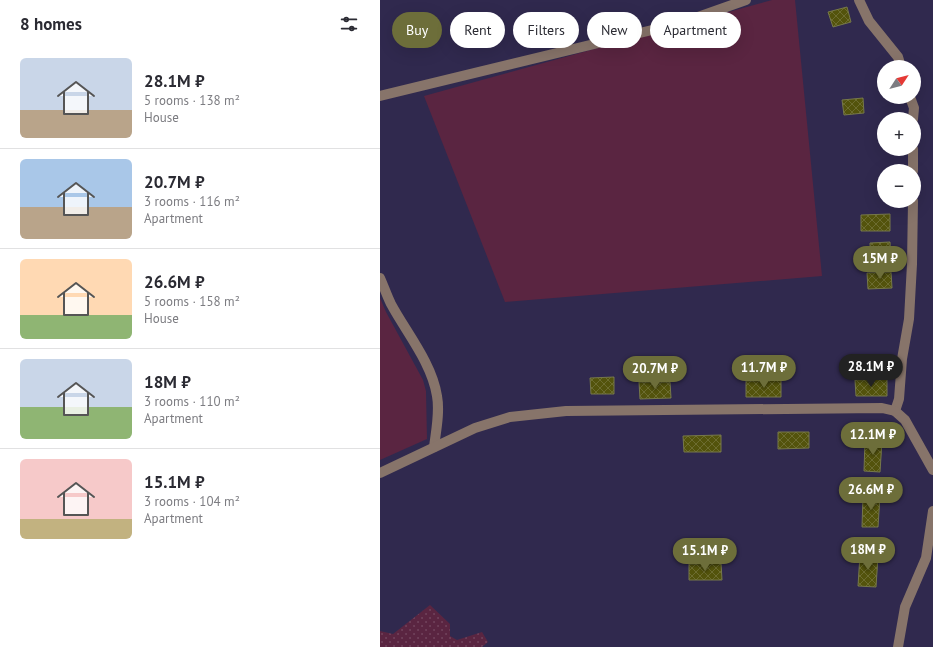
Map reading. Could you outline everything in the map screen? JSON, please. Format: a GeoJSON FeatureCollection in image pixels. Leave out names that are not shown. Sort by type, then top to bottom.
{"type":"FeatureCollection","features":[{"type":"Feature","properties":{"kind":"street"},"geometry":{"type":"LineString","coordinates":[[380,96],[681,23],[746,0]]}},
{"type":"Feature","properties":{"kind":"street"},"geometry":{"type":"LineString","coordinates":[[859,0],[869,21],[899,60]]}},
{"type":"Feature","properties":{"kind":"street"},"geometry":{"type":"LineString","coordinates":[[895,411],[899,399],[902,359],[909,319],[912,264],[912,208]]}},
{"type":"Feature","properties":{"kind":"street"},"geometry":{"type":"LineString","coordinates":[[380,278],[390,303],[422,356],[434,382],[438,397],[438,415],[434,447]]}},
{"type":"Feature","properties":{"kind":"street"},"geometry":{"type":"LineString","coordinates":[[380,473],[475,428],[510,417],[566,411],[882,408],[895,411],[905,420],[933,470]]}},
{"type":"Feature","properties":{"kind":"street"},"geometry":{"type":"LineString","coordinates":[[898,647],[905,607],[926,558],[933,511]]}},
{"type":"Feature","properties":{"kind":"shaded area"},"geometry":{"type":"Polygon","coordinates":[[[772,0],[795,0],[822,276],[505,302],[424,96],[598,48],[642,48],[642,36],[650,34],[650,48],[741,48],[741,12],[728,12],[772,0]]]}},
{"type":"Feature","properties":{"kind":"shaded area"},"geometry":{"type":"Polygon","coordinates":[[[380,298],[423,380],[426,391],[427,439],[380,460],[380,298]]]}},
{"type":"Feature","properties":{"kind":"shaded area"},"geometry":{"type":"Polygon","coordinates":[[[430,605],[450,624],[450,636],[457,640],[482,632],[488,642],[482,647],[380,647],[380,631],[393,634],[430,605]]]}},
{"type":"Feature","properties":{"kind":"building"},"geometry":{"type":"Polygon","coordinates":[[[847,7],[851,22],[833,27],[828,12],[847,7]]]}},
{"type":"Feature","properties":{"kind":"building"},"geometry":{"type":"Polygon","coordinates":[[[863,98],[864,113],[844,115],[842,100],[863,98]]]}},
{"type":"Feature","properties":{"kind":"building"},"geometry":{"type":"Polygon","coordinates":[[[890,214],[890,231],[861,231],[861,215],[890,214]]]}},
{"type":"Feature","properties":{"kind":"building"},"geometry":{"type":"Polygon","coordinates":[[[890,242],[891,259],[870,259],[870,243],[890,242]]]}},
{"type":"Feature","properties":{"kind":"building"},"geometry":{"type":"Polygon","coordinates":[[[891,272],[892,288],[868,289],[867,273],[891,272]]]}},
{"type":"Feature","properties":{"kind":"building"},"geometry":{"type":"Polygon","coordinates":[[[614,377],[614,394],[591,394],[590,378],[614,377]]]}},
{"type":"Feature","properties":{"kind":"building"},"geometry":{"type":"Polygon","coordinates":[[[887,379],[887,396],[856,396],[855,380],[887,379]]]}},
{"type":"Feature","properties":{"kind":"building"},"geometry":{"type":"Polygon","coordinates":[[[781,380],[781,397],[746,397],[746,381],[781,380]]]}},
{"type":"Feature","properties":{"kind":"building"},"geometry":{"type":"Polygon","coordinates":[[[639,382],[670,382],[671,398],[640,399],[639,382]]]}},
{"type":"Feature","properties":{"kind":"building"},"geometry":{"type":"Polygon","coordinates":[[[778,432],[809,432],[809,448],[778,449],[778,432]]]}},
{"type":"Feature","properties":{"kind":"building"},"geometry":{"type":"Polygon","coordinates":[[[721,435],[721,452],[684,452],[683,436],[721,435]]]}},
{"type":"Feature","properties":{"kind":"building"},"geometry":{"type":"Polygon","coordinates":[[[865,440],[882,441],[880,472],[864,471],[865,440]]]}},
{"type":"Feature","properties":{"kind":"building"},"geometry":{"type":"Polygon","coordinates":[[[863,495],[880,496],[878,527],[862,527],[863,495]]]}},
{"type":"Feature","properties":{"kind":"building"},"geometry":{"type":"Polygon","coordinates":[[[860,555],[878,556],[876,587],[858,586],[860,555]]]}},
{"type":"Feature","properties":{"kind":"building"},"geometry":{"type":"Polygon","coordinates":[[[721,563],[722,580],[689,580],[689,564],[721,563]]]}}]}
